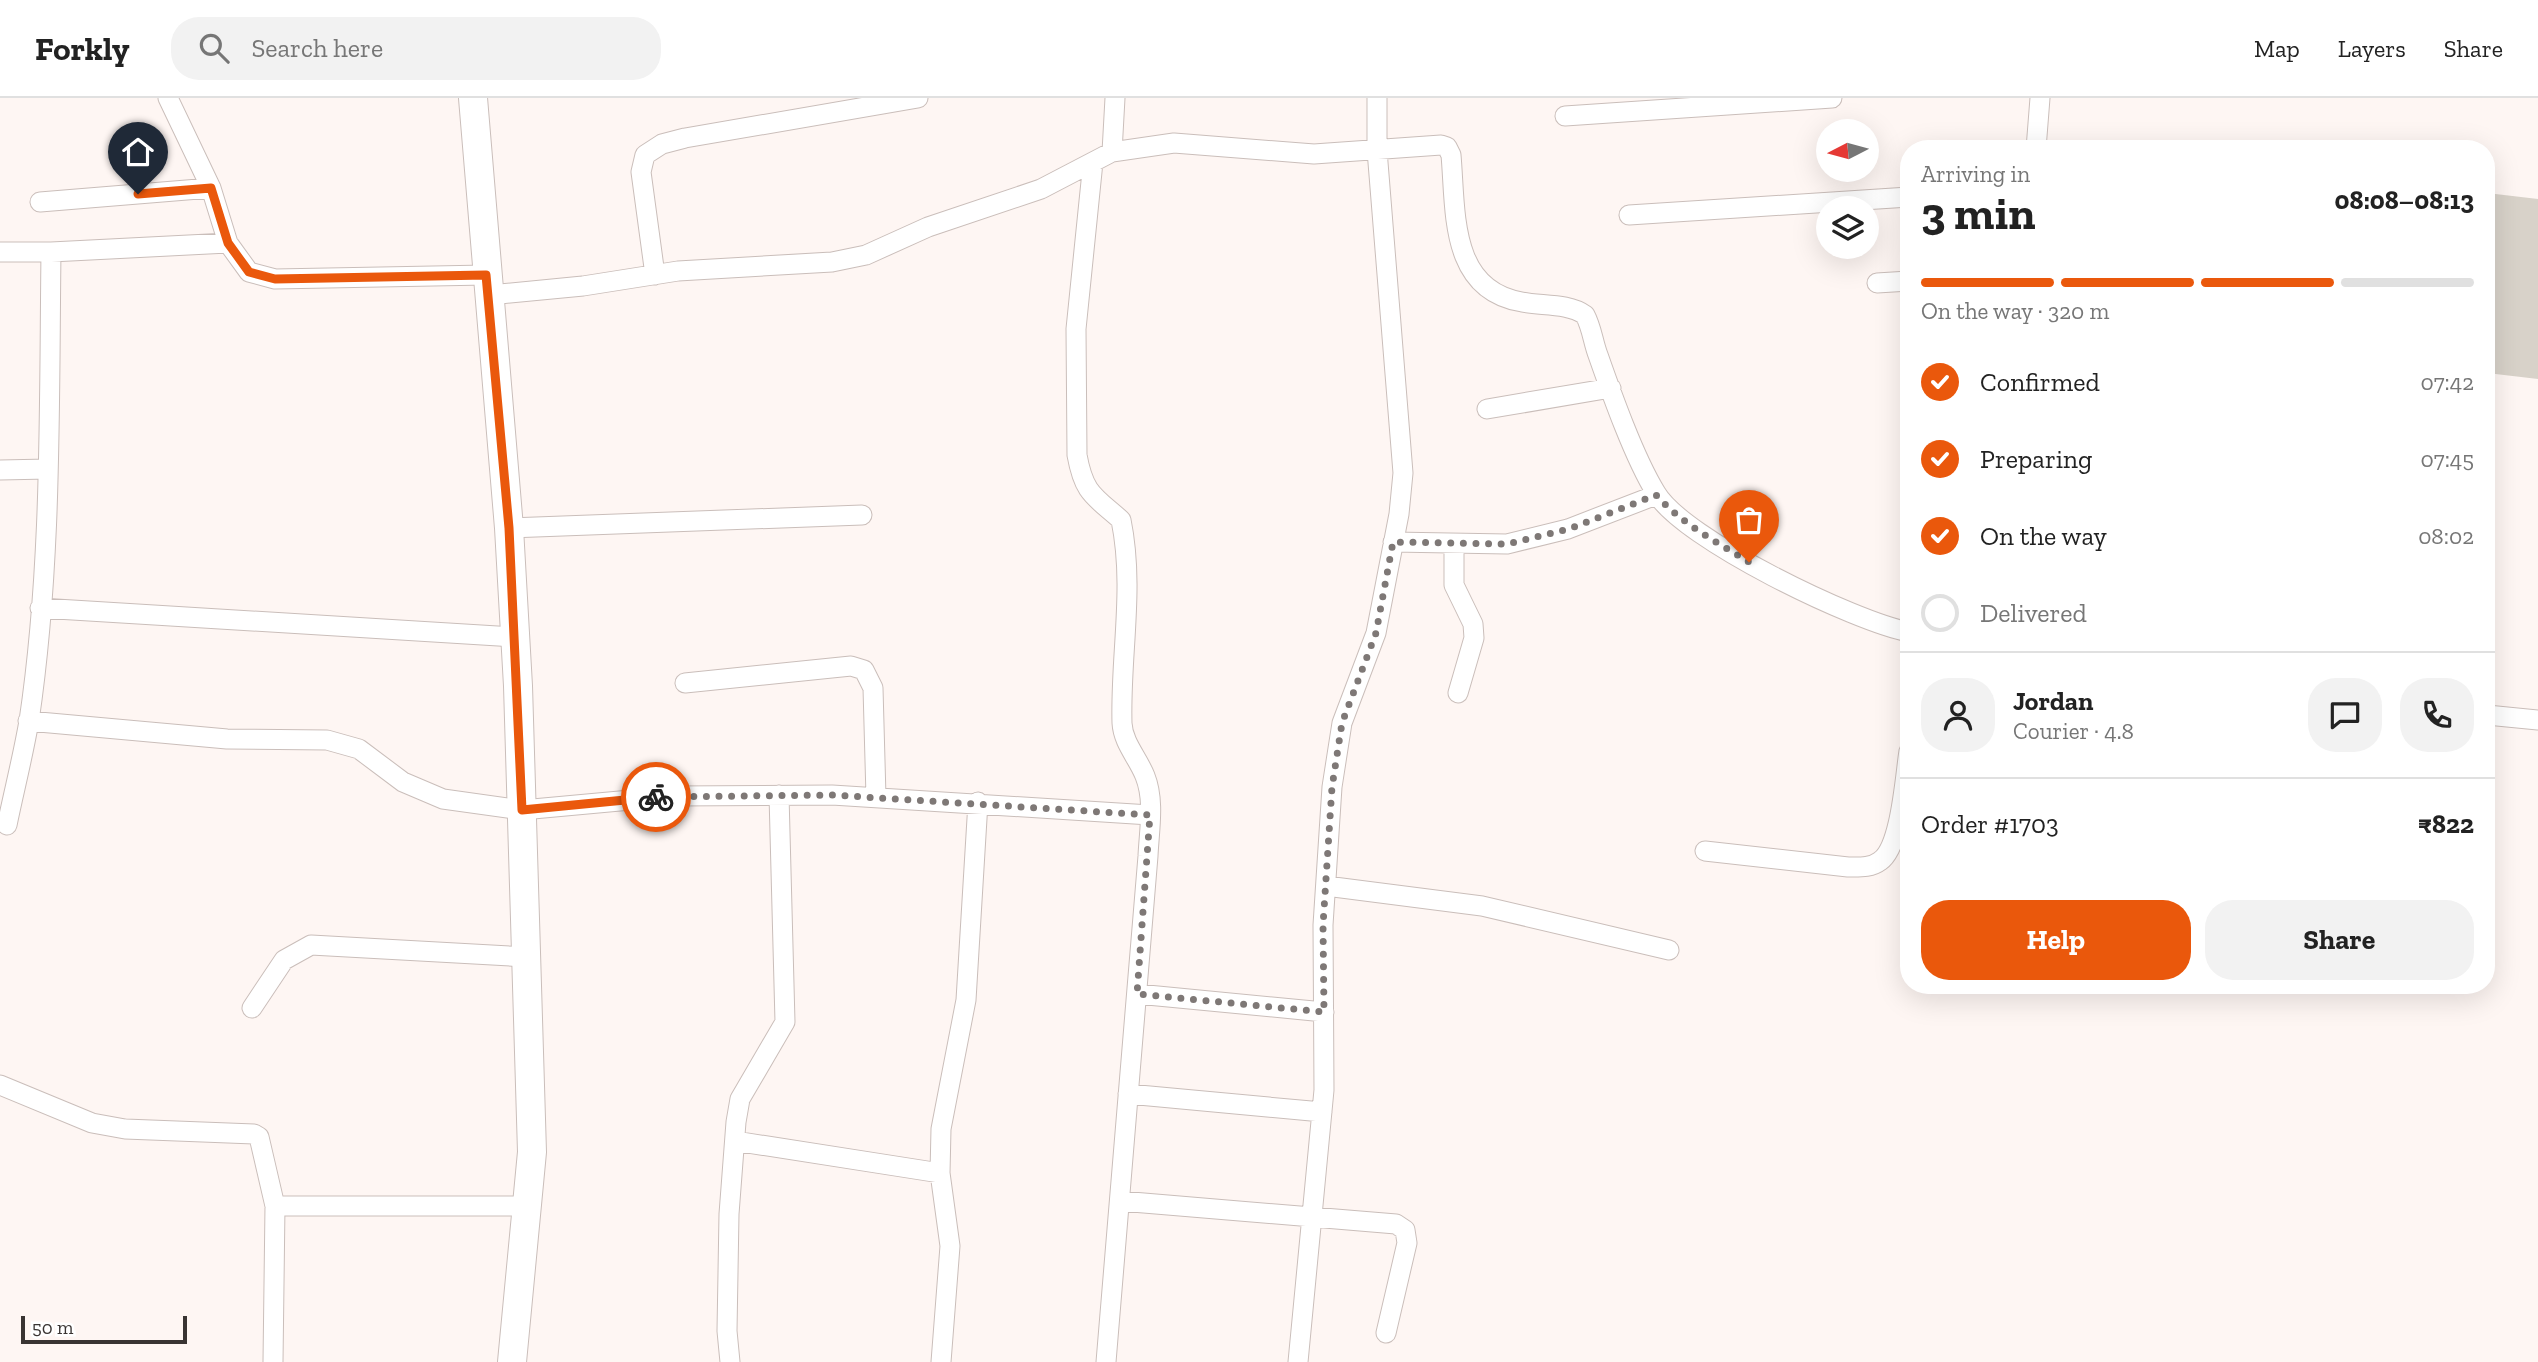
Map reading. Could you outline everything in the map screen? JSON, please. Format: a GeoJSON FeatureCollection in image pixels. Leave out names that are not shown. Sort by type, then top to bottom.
{"type":"FeatureCollection","features":[{"type":"Feature","properties":{"kind":"street"},"geometry":{"type":"LineString","coordinates":[[168,98],[211,188],[228,243],[249,272],[275,279],[488,285],[796,266],[866,255],[928,227],[1041,189],[1112,152],[1174,143],[1224,145],[1279,153],[1447,147],[1451,155],[1461,252],[1470,270],[1500,295],[1519,302],[1574,309],[1586,315],[1611,388],[1656,495],[1668,508],[1696,529],[1821,603],[1900,629]]}},
{"type":"Feature","properties":{"kind":"street"},"geometry":{"type":"LineString","coordinates":[[473,98],[509,528],[522,810],[532,1152],[512,1362]]}},
{"type":"Feature","properties":{"kind":"street"},"geometry":{"type":"LineString","coordinates":[[655,275],[641,173],[645,155],[662,144],[685,138],[918,98]]}},
{"type":"Feature","properties":{"kind":"street"},"geometry":{"type":"LineString","coordinates":[[1112,152],[1115,98]]}},
{"type":"Feature","properties":{"kind":"street"},"geometry":{"type":"LineString","coordinates":[[1298,1362],[1322,1112],[1326,887],[1332,787],[1342,723],[1376,633],[1403,473],[1377,150],[1377,98]]}},
{"type":"Feature","properties":{"kind":"street"},"geometry":{"type":"LineString","coordinates":[[1565,116],[1832,98]]}},
{"type":"Feature","properties":{"kind":"street"},"geometry":{"type":"LineString","coordinates":[[2037,140],[2040,98]]}},
{"type":"Feature","properties":{"kind":"street"},"geometry":{"type":"LineString","coordinates":[[1093,162],[1076,329],[1077,455],[1086,487],[1094,499],[1121,520],[1125,542],[1127,612],[1122,724],[1127,744],[1146,777],[1150,815],[1106,1362]]}},
{"type":"Feature","properties":{"kind":"street"},"geometry":{"type":"LineString","coordinates":[[40,202],[211,188]]}},
{"type":"Feature","properties":{"kind":"street"},"geometry":{"type":"LineString","coordinates":[[1629,215],[1900,198]]}},
{"type":"Feature","properties":{"kind":"street"},"geometry":{"type":"LineString","coordinates":[[0,253],[228,243]]}},
{"type":"Feature","properties":{"kind":"street"},"geometry":{"type":"LineString","coordinates":[[8,825],[29,721],[40,608],[48,469],[51,252]]}},
{"type":"Feature","properties":{"kind":"street"},"geometry":{"type":"LineString","coordinates":[[1877,283],[1900,282]]}},
{"type":"Feature","properties":{"kind":"street"},"geometry":{"type":"LineString","coordinates":[[1487,409],[1611,388]]}},
{"type":"Feature","properties":{"kind":"street"},"geometry":{"type":"LineString","coordinates":[[0,470],[48,469]]}},
{"type":"Feature","properties":{"kind":"street"},"geometry":{"type":"LineString","coordinates":[[1393,542],[1507,544],[1535,539],[1656,495]]}},
{"type":"Feature","properties":{"kind":"street"},"geometry":{"type":"LineString","coordinates":[[509,528],[862,515]]}},
{"type":"Feature","properties":{"kind":"street"},"geometry":{"type":"LineString","coordinates":[[1454,544],[1454,585],[1473,624],[1474,638],[1458,693]]}},
{"type":"Feature","properties":{"kind":"street"},"geometry":{"type":"LineString","coordinates":[[40,608],[515,637]]}},
{"type":"Feature","properties":{"kind":"street"},"geometry":{"type":"LineString","coordinates":[[685,683],[851,666],[864,670],[873,688],[876,797]]}},
{"type":"Feature","properties":{"kind":"street"},"geometry":{"type":"LineString","coordinates":[[2495,716],[2538,720]]}},
{"type":"Feature","properties":{"kind":"street"},"geometry":{"type":"LineString","coordinates":[[29,721],[228,739],[327,740],[359,749],[403,782],[443,799],[522,810],[674,796],[779,795],[978,802],[1150,815]]}},
{"type":"Feature","properties":{"kind":"street"},"geometry":{"type":"LineString","coordinates":[[730,1362],[727,1331],[729,1214],[740,1099],[785,1022],[779,795]]}},
{"type":"Feature","properties":{"kind":"street"},"geometry":{"type":"LineString","coordinates":[[941,1362],[950,1246],[940,1173],[940,1129],[966,1000],[978,802]]}},
{"type":"Feature","properties":{"kind":"street"},"geometry":{"type":"LineString","coordinates":[[1705,851],[1862,867],[1881,861],[1888,853],[1900,804]]}},
{"type":"Feature","properties":{"kind":"street"},"geometry":{"type":"LineString","coordinates":[[1326,887],[1482,906],[1669,950]]}},
{"type":"Feature","properties":{"kind":"street"},"geometry":{"type":"LineString","coordinates":[[252,1008],[284,960],[311,945],[526,957]]}},
{"type":"Feature","properties":{"kind":"street"},"geometry":{"type":"LineString","coordinates":[[1137,994],[1324,1012]]}},
{"type":"Feature","properties":{"kind":"street"},"geometry":{"type":"LineString","coordinates":[[0,1084],[92,1123],[125,1129],[254,1134],[262,1143],[275,1206],[273,1362]]}},
{"type":"Feature","properties":{"kind":"street"},"geometry":{"type":"LineString","coordinates":[[1128,1094],[1322,1112]]}},
{"type":"Feature","properties":{"kind":"street"},"geometry":{"type":"LineString","coordinates":[[735,1141],[940,1173]]}},
{"type":"Feature","properties":{"kind":"street"},"geometry":{"type":"LineString","coordinates":[[1119,1201],[1388,1223],[1405,1230],[1407,1250],[1386,1333]]}},
{"type":"Feature","properties":{"kind":"street"},"geometry":{"type":"LineString","coordinates":[[275,1206],[525,1206]]}},
{"type":"Feature","properties":{"kind":"building"},"geometry":{"type":"Polygon","coordinates":[[[2495,194],[2538,199],[2538,379],[2495,374],[2495,194]]]}},
{"type":"Feature","properties":{"kind":"way so far"},"geometry":{"type":"LineString","coordinates":[[656,797],[832,795],[978,802],[1150,815],[1137,994],[1324,1012],[1323,925],[1332,787],[1342,723],[1376,633],[1393,542],[1476,545],[1507,544],[1535,539],[1569,529],[1656,495],[1668,508],[1696,529],[1749,562]]}},
{"type":"Feature","properties":{"kind":"route"},"geometry":{"type":"LineString","coordinates":[[138,194],[211,188],[228,243],[249,272],[275,279],[486,275],[490,295],[509,528],[522,810],[656,797]]}}]}
